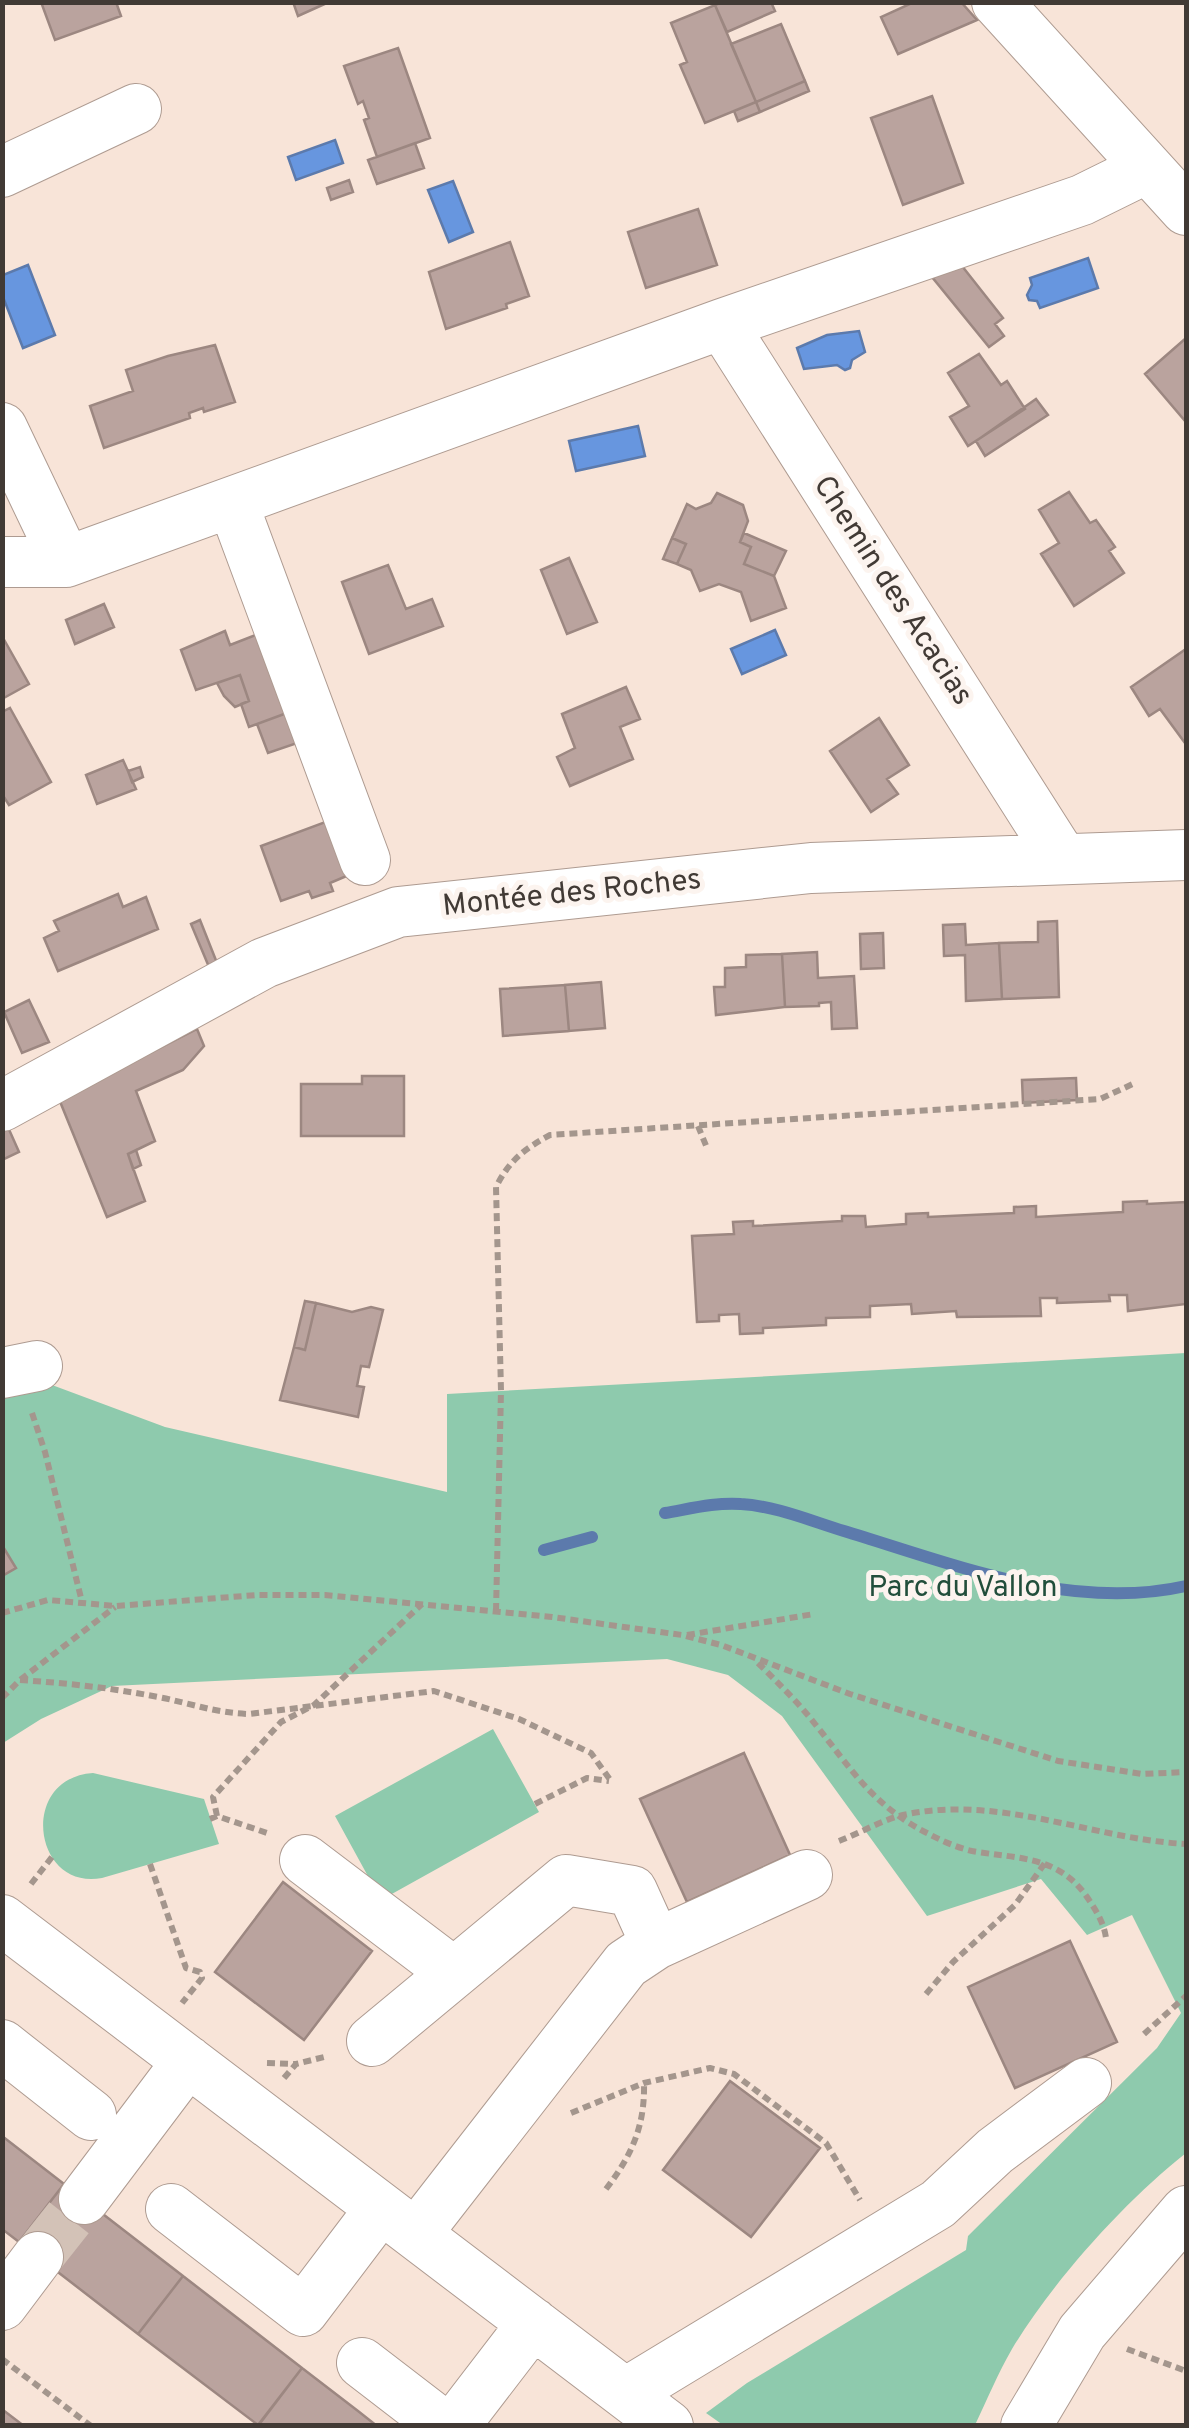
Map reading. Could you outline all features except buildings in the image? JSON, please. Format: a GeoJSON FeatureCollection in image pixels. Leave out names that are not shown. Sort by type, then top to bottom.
{"type":"FeatureCollection","features":[{"type":"Feature","properties":{"kind":"street"},"geometry":{"type":"LineString","coordinates":[[998,2],[1186,210]]}},
{"type":"Feature","properties":{"kind":"street"},"geometry":{"type":"LineString","coordinates":[[2,172],[136,109]]}},
{"type":"Feature","properties":{"kind":"street"},"geometry":{"type":"LineString","coordinates":[[2,562],[66,562],[722,324],[1082,200],[1147,168]]}},
{"type":"Feature","properties":{"kind":"street","name":"Chemin des Acacias"},"geometry":{"type":"LineString","coordinates":[[722,324],[1062,858]]}},
{"type":"Feature","properties":{"kind":"street"},"geometry":{"type":"LineString","coordinates":[[2,428],[66,562]]}},
{"type":"Feature","properties":{"kind":"street"},"geometry":{"type":"LineString","coordinates":[[233,504],[364,860]]}},
{"type":"Feature","properties":{"kind":"street","name":"Montée des Roches"},"geometry":{"type":"LineString","coordinates":[[2,1106],[264,963],[398,912],[811,868],[1186,855]]}},
{"type":"Feature","properties":{"kind":"street"},"geometry":{"type":"LineString","coordinates":[[296,1850],[454,1973]]}},
{"type":"Feature","properties":{"kind":"street"},"geometry":{"type":"LineString","coordinates":[[171,2209],[303,2311],[398,2221],[626,1964],[656,1944],[807,1875]]}},
{"type":"Feature","properties":{"kind":"street"},"geometry":{"type":"LineString","coordinates":[[372,2041],[566,1880],[632,1891],[656,1944]]}},
{"type":"Feature","properties":{"kind":"street"},"geometry":{"type":"LineString","coordinates":[[2,1920],[668,2426]]}},
{"type":"Feature","properties":{"kind":"street"},"geometry":{"type":"LineString","coordinates":[[2,2046],[91,2115]]}},
{"type":"Feature","properties":{"kind":"street"},"geometry":{"type":"LineString","coordinates":[[84,2199],[172,2049]]}},
{"type":"Feature","properties":{"kind":"street"},"geometry":{"type":"LineString","coordinates":[[626,2394],[938,2204],[995,2150],[1086,2083]]}},
{"type":"Feature","properties":{"kind":"street"},"geometry":{"type":"LineString","coordinates":[[1026,2426],[1082,2332],[1186,2211]]}},
{"type":"Feature","properties":{"kind":"street"},"geometry":{"type":"LineString","coordinates":[[2,2304],[38,2256]]}},
{"type":"Feature","properties":{"kind":"street"},"geometry":{"type":"LineString","coordinates":[[454,2426],[533,2322]]}},
{"type":"Feature","properties":{"kind":"street"},"geometry":{"type":"LineString","coordinates":[[362,2363],[444,2426]]}},
{"type":"Feature","properties":{"kind":"path"},"geometry":{"type":"LineString","coordinates":[[496,1611],[501,1392],[496,1188],[506,1166],[525,1149],[550,1136],[1100,1100],[1134,1082]]}},
{"type":"Feature","properties":{"kind":"path"},"geometry":{"type":"LineString","coordinates":[[698,1126],[707,1148]]}},
{"type":"Feature","properties":{"kind":"path"},"geometry":{"type":"LineString","coordinates":[[34,1418],[82,1602]]}},
{"type":"Feature","properties":{"kind":"path"},"geometry":{"type":"LineString","coordinates":[[2,1613],[48,1600],[116,1606],[258,1595],[325,1595],[496,1611],[682,1635],[721,1645],[991,1742],[1058,1761],[1142,1774],[1186,1772]]}},
{"type":"Feature","properties":{"kind":"path"},"geometry":{"type":"LineString","coordinates":[[296,1850],[214,1817],[213,1797],[281,1722],[314,1705],[423,1603]]}},
{"type":"Feature","properties":{"kind":"path"},"geometry":{"type":"LineString","coordinates":[[2,1698],[116,1606]]}},
{"type":"Feature","properties":{"kind":"path"},"geometry":{"type":"LineString","coordinates":[[682,1635],[814,1614]]}},
{"type":"Feature","properties":{"kind":"path"},"geometry":{"type":"LineString","coordinates":[[753,1659],[794,1699],[865,1790],[898,1816],[970,1851],[1013,1855],[1058,1868],[1082,1890],[1104,1927],[1106,1938]]}},
{"type":"Feature","properties":{"kind":"path"},"geometry":{"type":"LineString","coordinates":[[20,1680],[104,1686],[218,1713],[249,1714],[434,1691],[519,1719],[591,1753],[610,1781],[587,1778],[534,1804]]}},
{"type":"Feature","properties":{"kind":"path"},"geometry":{"type":"LineString","coordinates":[[807,1875],[814,1852],[898,1816],[928,1810],[1007,1812],[1136,1840],[1186,1844]]}},
{"type":"Feature","properties":{"kind":"path"},"geometry":{"type":"LineString","coordinates":[[926,1994],[952,1962],[1015,1905],[1044,1863]]}},
{"type":"Feature","properties":{"kind":"path"},"geometry":{"type":"LineString","coordinates":[[150,1864],[186,1968],[200,1972],[202,1978],[172,2049]]}},
{"type":"Feature","properties":{"kind":"path"},"geometry":{"type":"LineString","coordinates":[[1144,2034],[1186,1996]]}},
{"type":"Feature","properties":{"kind":"path"},"geometry":{"type":"LineString","coordinates":[[554,2120],[644,2084],[710,2068],[734,2074],[826,2142],[883,2237]]}},
{"type":"Feature","properties":{"kind":"path"},"geometry":{"type":"LineString","coordinates":[[606,2189],[627,2161],[638,2136],[644,2113],[644,2084]]}},
{"type":"Feature","properties":{"kind":"path"},"geometry":{"type":"LineString","coordinates":[[1082,2332],[1186,2371]]}},
{"type":"Feature","properties":{"kind":"path"},"geometry":{"type":"LineString","coordinates":[[2,2358],[91,2426]]}},
{"type":"Feature","properties":{"kind":"green space","name":"Parc du Vallon"},"geometry":{"type":"Polygon","coordinates":[[[1186,1353],[1186,2153],[1115,2219],[1048,2297],[1012,2349],[975,2425],[723,2425],[706,2413],[747,2383],[966,2250],[968,2236],[1157,2048],[1181,2013],[1132,1915],[1087,1935],[1041,1879],[927,1916],[782,1716],[728,1675],[667,1659],[112,1686],[41,1719],[3,1743],[3,1378],[52,1385],[165,1427],[447,1492],[447,1394],[1186,1353]]]}},
{"type":"Feature","properties":{"kind":"green space"},"geometry":{"type":"Polygon","coordinates":[[[493,1729],[539,1812],[381,1900],[335,1816],[493,1729]]]}},
{"type":"Feature","properties":{"kind":"green space"},"geometry":{"type":"Polygon","coordinates":[[[93,1773],[204,1799],[219,1844],[102,1878],[79,1877],[61,1868],[49,1852],[45,1812],[53,1793],[69,1779],[93,1773]]]}},
{"type":"Feature","properties":{"kind":"water"},"geometry":{"type":"Polygon","coordinates":[[[335,140],[343,163],[296,180],[288,157],[335,140]]]}},
{"type":"Feature","properties":{"kind":"water"},"geometry":{"type":"Polygon","coordinates":[[[453,181],[473,232],[449,242],[428,190],[453,181]]]}},
{"type":"Feature","properties":{"kind":"water"},"geometry":{"type":"Polygon","coordinates":[[[1088,258],[1098,288],[1040,308],[1037,301],[1029,300],[1030,278],[1088,258]]]}},
{"type":"Feature","properties":{"kind":"water"},"geometry":{"type":"Polygon","coordinates":[[[28,265],[55,335],[23,348],[3,297],[3,275],[28,265]]]}},
{"type":"Feature","properties":{"kind":"water"},"geometry":{"type":"Polygon","coordinates":[[[859,331],[865,352],[852,360],[850,368],[845,370],[837,365],[804,369],[797,348],[827,335],[859,331]]]}},
{"type":"Feature","properties":{"kind":"water"},"geometry":{"type":"Polygon","coordinates":[[[638,426],[645,456],[576,471],[569,441],[638,426]]]}},
{"type":"Feature","properties":{"kind":"water"},"geometry":{"type":"Polygon","coordinates":[[[775,630],[786,655],[742,674],[731,649],[775,630]]]}},
{"type":"Feature","properties":{"kind":"waterway"},"geometry":{"type":"LineString","coordinates":[[665,1513],[722,1504],[767,1508],[970,1570],[1056,1589],[1143,1592],[1186,1586]]}},
{"type":"Feature","properties":{"kind":"waterway"},"geometry":{"type":"LineString","coordinates":[[544,1550],[592,1537]]}},
{"type":"Feature","properties":{"kind":"tunnel"},"geometry":{"type":"LineString","coordinates":[[38,2257],[84,2199]]}}]}
